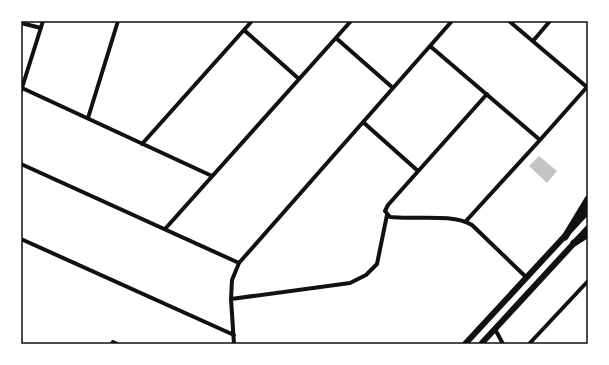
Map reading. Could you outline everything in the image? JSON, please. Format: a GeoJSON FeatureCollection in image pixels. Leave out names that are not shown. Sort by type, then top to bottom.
{"type":"FeatureCollection","features":[{"type":"Feature","properties":{"kind":"highway"},"geometry":{"type":"LineString","coordinates":[[565,237],[588,199]]}},
{"type":"Feature","properties":{"kind":"highway"},"geometry":{"type":"LineString","coordinates":[[574,243],[588,234]]}},
{"type":"Feature","properties":{"kind":"main road"},"geometry":{"type":"LineString","coordinates":[[465,344],[588,211]]}},
{"type":"Feature","properties":{"kind":"main road"},"geometry":{"type":"LineString","coordinates":[[481,344],[588,228]]}},
{"type":"Feature","properties":{"kind":"street"},"geometry":{"type":"LineString","coordinates":[[43,21],[21,89],[88,118],[212,176]]}},
{"type":"Feature","properties":{"kind":"street"},"geometry":{"type":"LineString","coordinates":[[88,118],[118,21]]}},
{"type":"Feature","properties":{"kind":"street"},"geometry":{"type":"LineString","coordinates":[[142,144],[252,21]]}},
{"type":"Feature","properties":{"kind":"street"},"geometry":{"type":"LineString","coordinates":[[165,229],[351,21]]}},
{"type":"Feature","properties":{"kind":"street"},"geometry":{"type":"LineString","coordinates":[[234,344],[231,299],[232,280],[239,263],[452,21]]}},
{"type":"Feature","properties":{"kind":"street"},"geometry":{"type":"LineString","coordinates":[[466,221],[588,88],[509,21]]}},
{"type":"Feature","properties":{"kind":"street"},"geometry":{"type":"LineString","coordinates":[[533,41],[550,21]]}},
{"type":"Feature","properties":{"kind":"street"},"geometry":{"type":"LineString","coordinates":[[21,23],[41,28]]}},
{"type":"Feature","properties":{"kind":"street"},"geometry":{"type":"LineString","coordinates":[[244,30],[299,79]]}},
{"type":"Feature","properties":{"kind":"street"},"geometry":{"type":"LineString","coordinates":[[336,38],[393,88]]}},
{"type":"Feature","properties":{"kind":"street"},"geometry":{"type":"LineString","coordinates":[[430,46],[540,140]]}},
{"type":"Feature","properties":{"kind":"street"},"geometry":{"type":"LineString","coordinates":[[231,299],[350,283],[366,275],[377,264],[387,215],[385,211],[386,208],[487,94]]}},
{"type":"Feature","properties":{"kind":"street"},"geometry":{"type":"LineString","coordinates":[[363,122],[418,171]]}},
{"type":"Feature","properties":{"kind":"street"},"geometry":{"type":"LineString","coordinates":[[21,164],[239,263]]}},
{"type":"Feature","properties":{"kind":"street"},"geometry":{"type":"LineString","coordinates":[[387,215],[393,218],[453,219],[466,221],[526,277]]}},
{"type":"Feature","properties":{"kind":"street"},"geometry":{"type":"LineString","coordinates":[[21,239],[234,335]]}},
{"type":"Feature","properties":{"kind":"street"},"geometry":{"type":"LineString","coordinates":[[529,344],[588,281]]}},
{"type":"Feature","properties":{"kind":"street"},"geometry":{"type":"LineString","coordinates":[[495,329],[503,344]]}},
{"type":"Feature","properties":{"kind":"street"},"geometry":{"type":"LineString","coordinates":[[112,344],[113,342],[117,344]]}},
{"type":"Feature","properties":{"kind":"building"},"geometry":{"type":"Polygon","coordinates":[[[539,156],[557,171],[547,183],[529,166],[539,156]]]}}]}
